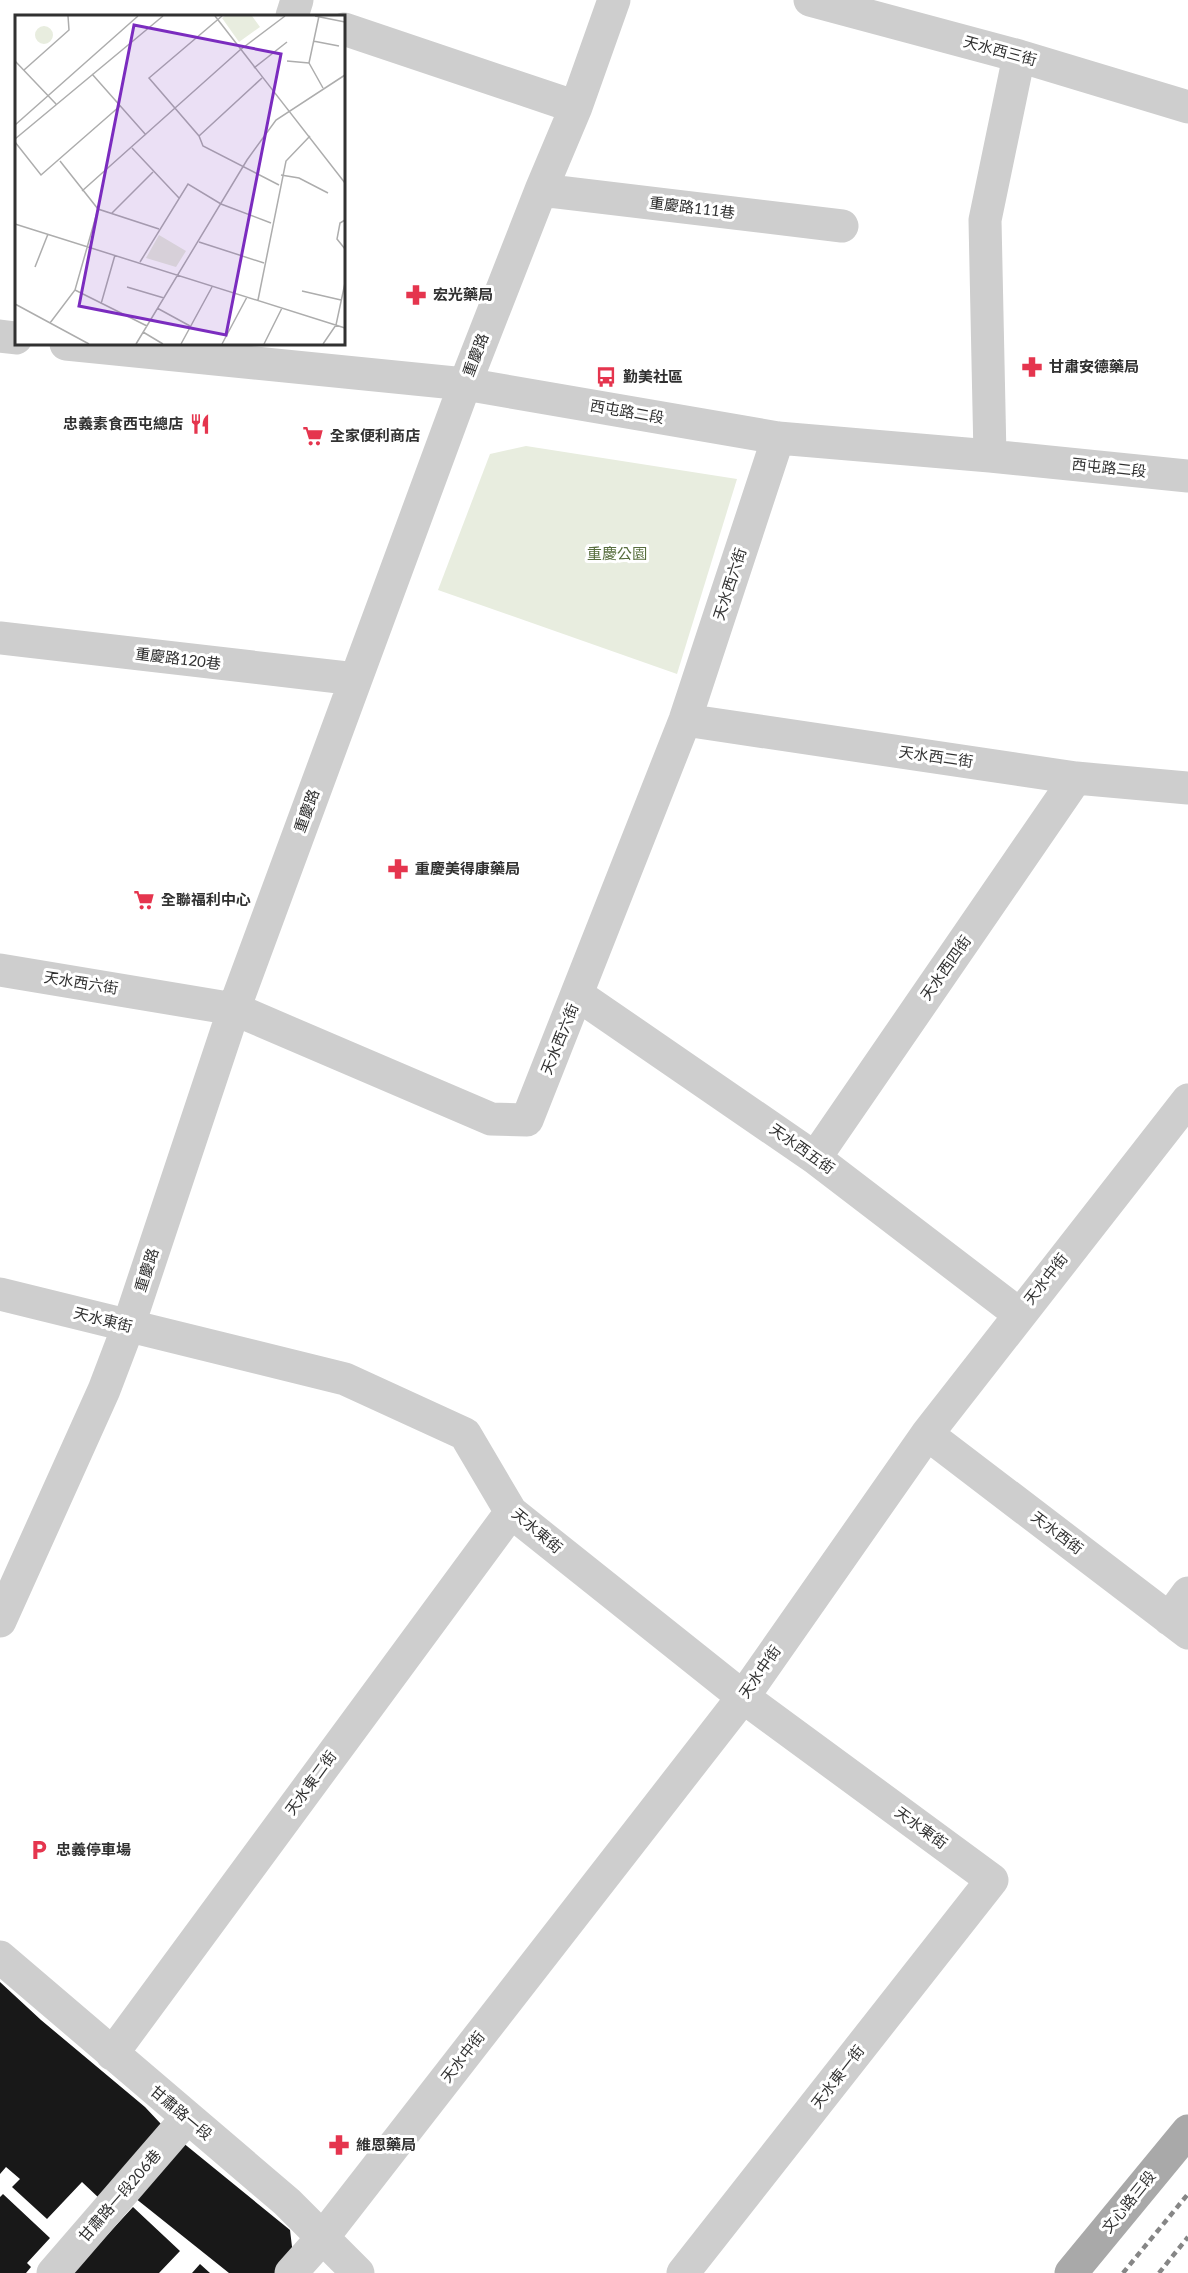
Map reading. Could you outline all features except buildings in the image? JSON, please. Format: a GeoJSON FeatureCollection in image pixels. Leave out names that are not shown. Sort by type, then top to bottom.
{"type":"FeatureCollection","features":[{"type":"Feature","properties":{"kind":"main road","name":"文心路三段"},"geometry":{"type":"LineString","coordinates":[[1071,2273],[1188,2131]]}},
{"type":"Feature","properties":{"kind":"street","name":"重慶路"},"geometry":{"type":"LineString","coordinates":[[0,1621],[104,1390],[128,1327],[234,1009],[465,384],[576,107],[615,0]]}},
{"type":"Feature","properties":{"kind":"street","name":"天水西三街"},"geometry":{"type":"LineString","coordinates":[[810,0],[1019,56],[1188,107]]}},
{"type":"Feature","properties":{"kind":"street"},"geometry":{"type":"LineString","coordinates":[[345,29],[576,107]]}},
{"type":"Feature","properties":{"kind":"street"},"geometry":{"type":"LineString","coordinates":[[990,456],[985,220],[1019,56]]}},
{"type":"Feature","properties":{"kind":"street","name":"重慶路111巷"},"geometry":{"type":"LineString","coordinates":[[541,190],[842,226]]}},
{"type":"Feature","properties":{"kind":"street"},"geometry":{"type":"LineString","coordinates":[[0,336],[15,338]]}},
{"type":"Feature","properties":{"kind":"street","name":"西屯路二段"},"geometry":{"type":"LineString","coordinates":[[86,345],[184,350],[465,384],[778,438],[1188,476]]}},
{"type":"Feature","properties":{"kind":"street","name":"天水西六街"},"geometry":{"type":"LineString","coordinates":[[0,970],[234,1009],[491,1119],[527,1120],[685,720],[778,438]]}},
{"type":"Feature","properties":{"kind":"street","name":"重慶路120巷"},"geometry":{"type":"LineString","coordinates":[[0,638],[356,680]]}},
{"type":"Feature","properties":{"kind":"street","name":"天水西二街"},"geometry":{"type":"LineString","coordinates":[[685,720],[1076,778],[1188,788]]}},
{"type":"Feature","properties":{"kind":"street","name":"天水西四街"},"geometry":{"type":"LineString","coordinates":[[815,1158],[1076,778]]}},
{"type":"Feature","properties":{"kind":"street","name":"天水西五街"},"geometry":{"type":"LineString","coordinates":[[578,995],[815,1158],[1019,1314]]}},
{"type":"Feature","properties":{"kind":"street","name":"天水中街"},"geometry":{"type":"LineString","coordinates":[[291,2273],[323,2237],[743,1697],[927,1434],[1188,1100]]}},
{"type":"Feature","properties":{"kind":"street","name":"天水東街"},"geometry":{"type":"LineString","coordinates":[[0,1294],[345,1379],[465,1434],[511,1512],[743,1697],[992,1880]]}},
{"type":"Feature","properties":{"kind":"street","name":"天水西街"},"geometry":{"type":"LineString","coordinates":[[927,1434],[1182,1615]]}},
{"type":"Feature","properties":{"kind":"street","name":"天水東二街"},"geometry":{"type":"LineString","coordinates":[[112,2054],[511,1512]]}},
{"type":"Feature","properties":{"kind":"street","name":"天水東一街"},"geometry":{"type":"LineString","coordinates":[[683,2273],[992,1880]]}},
{"type":"Feature","properties":{"kind":"street","name":"甘肅路一段"},"geometry":{"type":"LineString","coordinates":[[0,1957],[287,2202],[358,2273]]}},
{"type":"Feature","properties":{"kind":"street","name":"甘肅路一段206巷"},"geometry":{"type":"LineString","coordinates":[[53,2273],[187,2118]]}},
{"type":"Feature","properties":{"kind":"green space","name":"重慶公園"},"geometry":{"type":"Polygon","coordinates":[[[526,446],[737,479],[677,674],[438,590],[490,454],[526,446]]]}},
{"type":"Feature","properties":{"kind":"railway"},"geometry":{"type":"LineString","coordinates":[[1123,2273],[1188,2194]]}},
{"type":"Feature","properties":{"kind":"railway"},"geometry":{"type":"LineString","coordinates":[[1159,2273],[1188,2237]]}},
{"type":"Feature","properties":{"kind":"place","name":"宏光藥局"},"geometry":{"type":"Point","coordinates":[416,295]}},
{"type":"Feature","properties":{"kind":"place","name":"甘肅安德藥局"},"geometry":{"type":"Point","coordinates":[1032,367]}},
{"type":"Feature","properties":{"kind":"place","name":"勤美社區"},"geometry":{"type":"Point","coordinates":[606,377]}},
{"type":"Feature","properties":{"kind":"place","name":"忠義素食西屯總店"},"geometry":{"type":"Point","coordinates":[200,424]}},
{"type":"Feature","properties":{"kind":"place","name":"全家便利商店"},"geometry":{"type":"Point","coordinates":[313,436]}},
{"type":"Feature","properties":{"kind":"place","name":"重慶美得康藥局"},"geometry":{"type":"Point","coordinates":[398,869]}},
{"type":"Feature","properties":{"kind":"place","name":"全聯福利中心"},"geometry":{"type":"Point","coordinates":[144,900]}},
{"type":"Feature","properties":{"kind":"place","name":"忠義停車場"},"geometry":{"type":"Point","coordinates":[39,1850]}},
{"type":"Feature","properties":{"kind":"place","name":"維恩藥局"},"geometry":{"type":"Point","coordinates":[339,2145]}}]}
